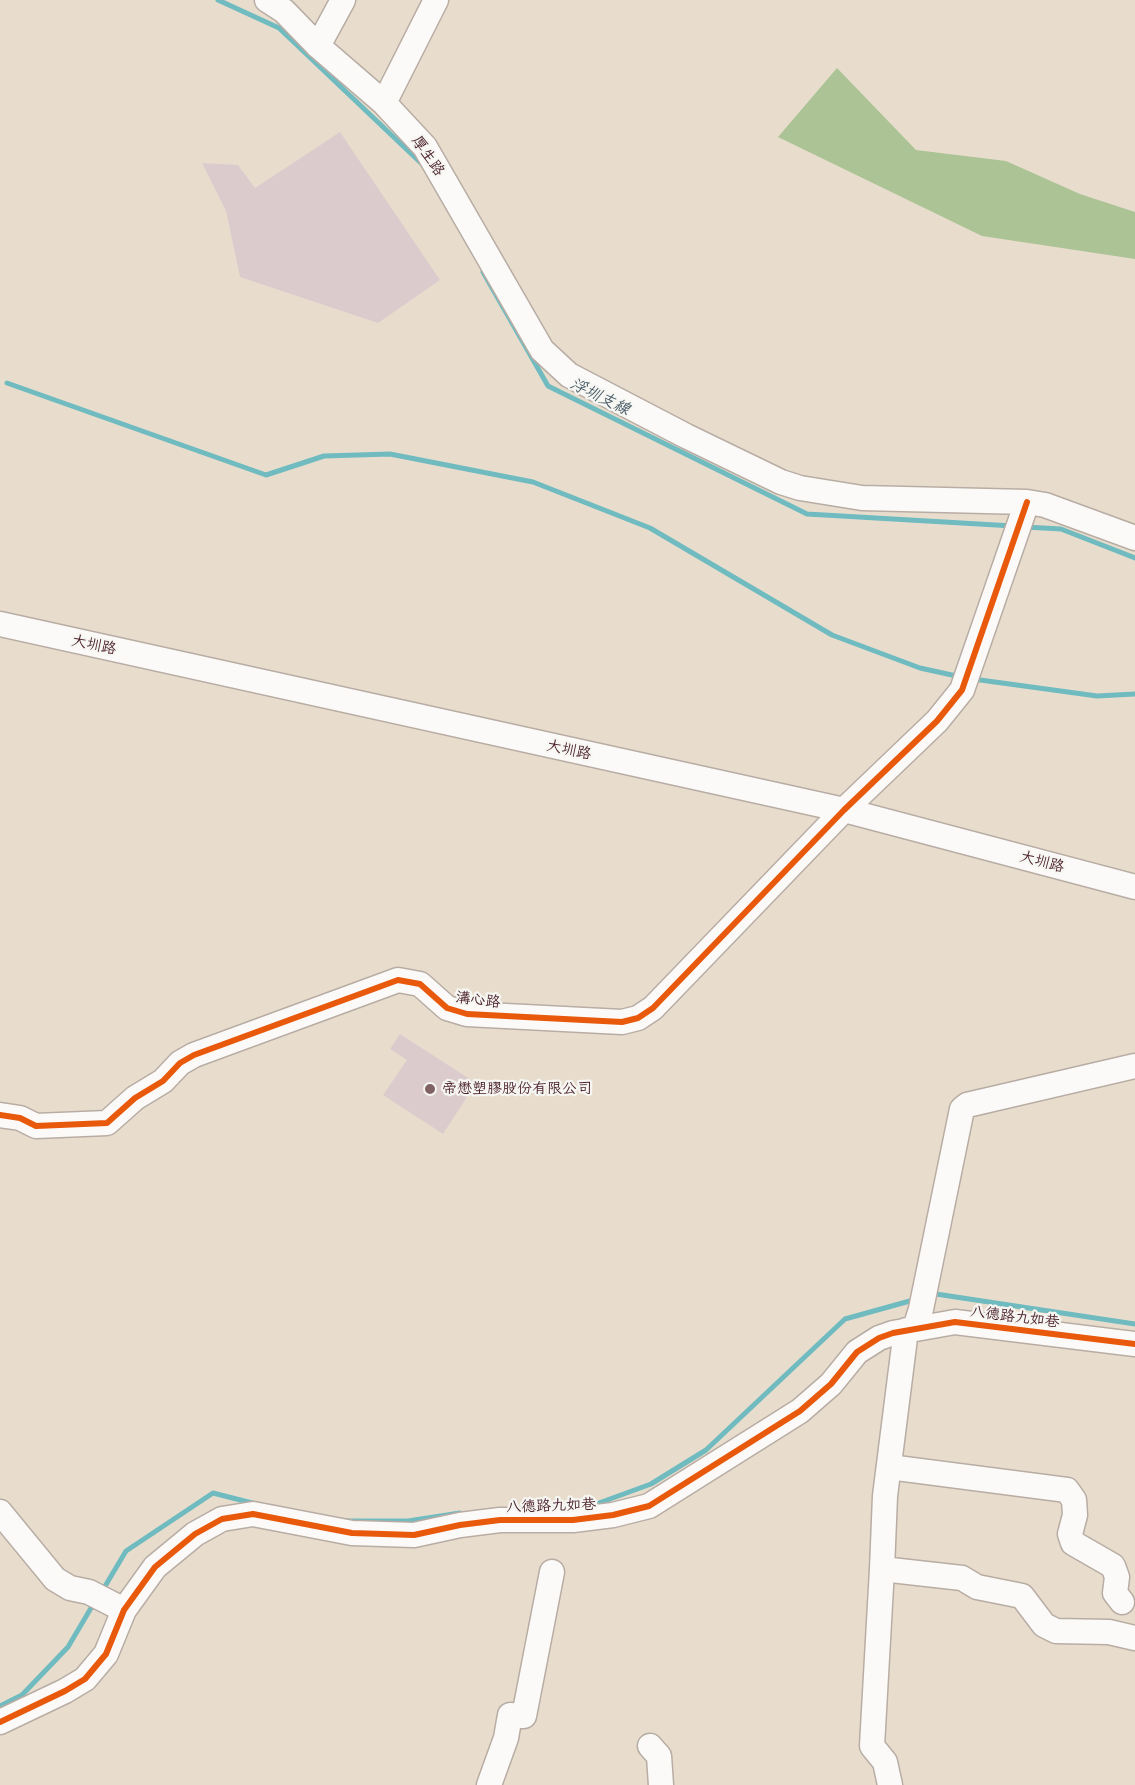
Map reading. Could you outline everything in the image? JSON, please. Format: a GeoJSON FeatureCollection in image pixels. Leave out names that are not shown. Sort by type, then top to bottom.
{"type":"FeatureCollection","features":[{"type":"Feature","properties":{"kind":"street","name":"厚生路"},"geometry":{"type":"LineString","coordinates":[[267,0],[284,11],[318,46],[384,103],[433,160],[542,350],[558,368],[580,382],[686,436],[800,488],[1021,518],[1045,505],[1135,538]]}},
{"type":"Feature","properties":{"kind":"street"},"geometry":{"type":"LineString","coordinates":[[318,46],[343,0]]}},
{"type":"Feature","properties":{"kind":"street"},"geometry":{"type":"LineString","coordinates":[[384,103],[436,0]]}},
{"type":"Feature","properties":{"kind":"street","name":"溝心路"},"geometry":{"type":"LineString","coordinates":[[0,1116],[20,1118],[36,1126],[107,1123],[135,1098],[164,1080],[180,1063],[194,1055],[398,980],[420,984],[447,1008],[467,1014],[622,1022],[638,1018],[653,1008],[844,810],[937,721],[966,678],[1021,518]]}},
{"type":"Feature","properties":{"kind":"street","name":"大圳路"},"geometry":{"type":"LineString","coordinates":[[0,624],[844,810],[1135,887]]}},
{"type":"Feature","properties":{"kind":"street"},"geometry":{"type":"LineString","coordinates":[[890,1785],[885,1762],[872,1746],[889,1467],[917,1314],[962,1109],[967,1105],[1135,1066]]}},
{"type":"Feature","properties":{"kind":"street","name":"八德路九如巷"},"geometry":{"type":"LineString","coordinates":[[0,1722],[85,1679],[106,1654],[117,1607],[155,1567],[187,1540],[208,1526],[237,1516],[276,1517],[352,1533],[414,1535],[460,1525],[500,1520],[593,1518],[649,1506],[800,1411],[831,1384],[867,1345],[917,1314],[940,1323],[970,1323],[1135,1344]]}},
{"type":"Feature","properties":{"kind":"street"},"geometry":{"type":"LineString","coordinates":[[889,1467],[1066,1490],[1074,1500],[1075,1515],[1071,1540],[1076,1547],[1113,1566],[1117,1577],[1115,1593],[1122,1602]]}},
{"type":"Feature","properties":{"kind":"street"},"geometry":{"type":"LineString","coordinates":[[0,1512],[49,1574],[70,1588],[89,1592],[117,1607]]}},
{"type":"Feature","properties":{"kind":"street"},"geometry":{"type":"LineString","coordinates":[[882,1569],[962,1578],[976,1587],[1022,1596],[1044,1625],[1056,1631],[1109,1632],[1135,1638]]}},
{"type":"Feature","properties":{"kind":"street"},"geometry":{"type":"LineString","coordinates":[[489,1785],[506,1738],[510,1715],[524,1716],[552,1572]]}},
{"type":"Feature","properties":{"kind":"street"},"geometry":{"type":"LineString","coordinates":[[650,1746],[659,1756],[661,1785]]}},
{"type":"Feature","properties":{"kind":"green space"},"geometry":{"type":"Polygon","coordinates":[[[837,68],[916,150],[1006,161],[1080,194],[1135,212],[1135,259],[982,236],[778,137],[837,68]]]}},
{"type":"Feature","properties":{"kind":"building"},"geometry":{"type":"Polygon","coordinates":[[[340,132],[440,280],[378,323],[240,277],[226,211],[202,163],[238,165],[255,188],[340,132]]]}},
{"type":"Feature","properties":{"kind":"building","name":"帝懋塑膠股份有限公司"},"geometry":{"type":"Polygon","coordinates":[[[400,1034],[476,1083],[443,1134],[383,1095],[407,1060],[390,1049],[400,1034]]]}},
{"type":"Feature","properties":{"kind":"waterway","name":"浮圳支線"},"geometry":{"type":"LineString","coordinates":[[218,0],[279,28],[422,164]]}},
{"type":"Feature","properties":{"kind":"waterway","name":"浮圳支線"},"geometry":{"type":"LineString","coordinates":[[483,272],[548,386],[807,514],[1013,526]]}},
{"type":"Feature","properties":{"kind":"waterway"},"geometry":{"type":"LineString","coordinates":[[7,383],[266,475],[324,456],[390,454],[533,482],[650,528],[832,635],[920,668],[961,677]]}},
{"type":"Feature","properties":{"kind":"waterway","name":"浮圳支線"},"geometry":{"type":"LineString","coordinates":[[1025,527],[1061,529],[1135,558]]}},
{"type":"Feature","properties":{"kind":"waterway"},"geometry":{"type":"LineString","coordinates":[[973,679],[1097,696],[1135,694]]}},
{"type":"Feature","properties":{"kind":"waterway"},"geometry":{"type":"LineString","coordinates":[[929,1296],[936,1294],[1135,1324]]}},
{"type":"Feature","properties":{"kind":"waterway"},"geometry":{"type":"LineString","coordinates":[[557,1508],[588,1507],[651,1484],[706,1450],[845,1319],[917,1299]]}},
{"type":"Feature","properties":{"kind":"waterway"},"geometry":{"type":"LineString","coordinates":[[101,1593],[126,1551],[213,1493],[256,1504]]}},
{"type":"Feature","properties":{"kind":"waterway"},"geometry":{"type":"LineString","coordinates":[[344,1521],[408,1521],[460,1513]]}},
{"type":"Feature","properties":{"kind":"waterway"},"geometry":{"type":"LineString","coordinates":[[0,1706],[22,1695],[68,1647],[94,1603]]}},
{"type":"Feature","properties":{"kind":"cycle path"},"geometry":{"type":"LineString","coordinates":[[0,1115],[20,1118],[36,1126],[107,1123],[135,1098],[163,1081],[180,1063],[194,1055],[398,980],[420,984],[447,1008],[467,1014],[622,1022],[638,1018],[653,1008],[844,810],[937,721],[962,690],[1027,502]]}},
{"type":"Feature","properties":{"kind":"cycle path"},"geometry":{"type":"LineString","coordinates":[[0,1722],[85,1679],[106,1654],[124,1610],[155,1567],[195,1534],[222,1519],[253,1514],[352,1533],[414,1535],[460,1525],[500,1520],[573,1520],[613,1515],[649,1506],[800,1411],[831,1384],[857,1352],[879,1338],[893,1333],[955,1322],[1135,1344]]}},
{"type":"Feature","properties":{"kind":"place","name":"帝懋塑膠股份有限公司"},"geometry":{"type":"Point","coordinates":[430,1089]}}]}
